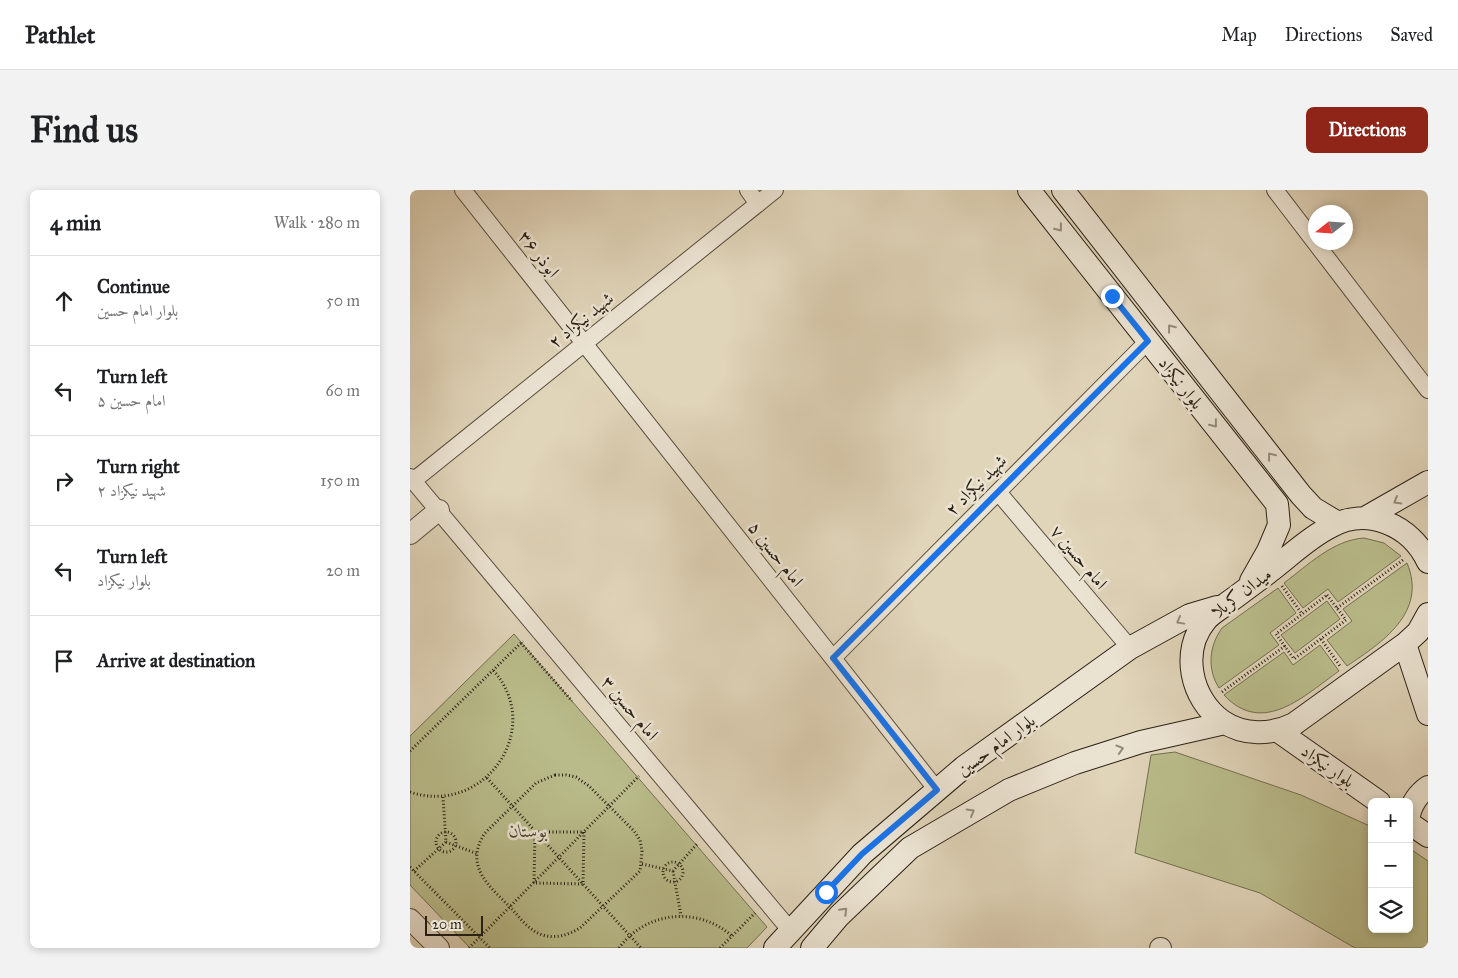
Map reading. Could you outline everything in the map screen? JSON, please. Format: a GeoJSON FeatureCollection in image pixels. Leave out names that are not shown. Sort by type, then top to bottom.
{"type":"FeatureCollection","features":[{"type":"Feature","properties":{"kind":"main road","name":"بلوار نیکزاد"},"geometry":{"type":"LineString","coordinates":[[1028,190],[1277,504],[1279,526],[1268,551],[1247,588]]}},
{"type":"Feature","properties":{"kind":"main road","name":"بلوار نیکزاد"},"geometry":{"type":"LineString","coordinates":[[1063,190],[1301,495],[1313,508],[1338,523]]}},
{"type":"Feature","properties":{"kind":"main road"},"geometry":{"type":"LineString","coordinates":[[1365,518],[1428,482]]}},
{"type":"Feature","properties":{"kind":"main road","name":"میدان کربلا"},"geometry":{"type":"LineString","coordinates":[[1424,555],[1400,528],[1383,521],[1365,518],[1347,520],[1322,531],[1206,619],[1197,635],[1192,652],[1193,679],[1205,704],[1225,723],[1250,732],[1278,731],[1294,724],[1405,644],[1418,632],[1428,614]]}},
{"type":"Feature","properties":{"kind":"main road","name":"بلوار امام حسین"},"geometry":{"type":"LineString","coordinates":[[775,948],[862,854],[964,767],[1130,648],[1190,616],[1225,605]]}},
{"type":"Feature","properties":{"kind":"main road"},"geometry":{"type":"LineString","coordinates":[[1405,644],[1428,714]]}},
{"type":"Feature","properties":{"kind":"main road"},"geometry":{"type":"LineString","coordinates":[[812,948],[839,916],[910,848],[1009,790],[1075,763],[1122,748],[1225,723]]}},
{"type":"Feature","properties":{"kind":"main road","name":"بلوار نیکزاد"},"geometry":{"type":"LineString","coordinates":[[1278,731],[1373,798]]}},
{"type":"Feature","properties":{"kind":"main road"},"geometry":{"type":"LineString","coordinates":[[1413,804],[1421,792],[1428,787]]}},
{"type":"Feature","properties":{"kind":"main road"},"geometry":{"type":"LineString","coordinates":[[1413,826],[1428,836]]}},
{"type":"Feature","properties":{"kind":"street","name":"ابوذر ۳۶"},"geometry":{"type":"LineString","coordinates":[[463,190],[584,343]]}},
{"type":"Feature","properties":{"kind":"street"},"geometry":{"type":"LineString","coordinates":[[748,190],[758,204]]}},
{"type":"Feature","properties":{"kind":"street","name":"شهید نیکزاد ۲"},"geometry":{"type":"LineString","coordinates":[[411,479],[775,190]]}},
{"type":"Feature","properties":{"kind":"street"},"geometry":{"type":"LineString","coordinates":[[1275,190],[1428,390]]}},
{"type":"Feature","properties":{"kind":"street","name":"شهید نیکزاد ۲"},"geometry":{"type":"LineString","coordinates":[[833,658],[1148,341]]}},
{"type":"Feature","properties":{"kind":"street","name":"امام حسین ۵"},"geometry":{"type":"LineString","coordinates":[[584,343],[937,790]]}},
{"type":"Feature","properties":{"kind":"street","name":"امام حسین ۳"},"geometry":{"type":"LineString","coordinates":[[411,479],[791,931]]}},
{"type":"Feature","properties":{"kind":"street","name":"امام حسین ۷"},"geometry":{"type":"LineString","coordinates":[[998,492],[1130,648]]}},
{"type":"Feature","properties":{"kind":"street"},"geometry":{"type":"LineString","coordinates":[[410,534],[439,510]]}},
{"type":"Feature","properties":{"kind":"street"},"geometry":{"type":"LineString","coordinates":[[410,919],[439,948]]}},
{"type":"Feature","properties":{"kind":"path"},"geometry":{"type":"LineString","coordinates":[[1337,608],[1424,555]]}},
{"type":"Feature","properties":{"kind":"path"},"geometry":{"type":"LineString","coordinates":[[1270,571],[1302,614]]}},
{"type":"Feature","properties":{"kind":"path"},"geometry":{"type":"LineString","coordinates":[[1328,595],[1346,620],[1294,659],[1276,634],[1302,614],[1328,595]]}},
{"type":"Feature","properties":{"kind":"path"},"geometry":{"type":"LineString","coordinates":[[410,751],[537,628]]}},
{"type":"Feature","properties":{"kind":"path"},"geometry":{"type":"LineString","coordinates":[[1321,639],[1353,682]]}},
{"type":"Feature","properties":{"kind":"path"},"geometry":{"type":"LineString","coordinates":[[1205,704],[1285,646]]}},
{"type":"Feature","properties":{"kind":"path"},"geometry":{"type":"LineString","coordinates":[[410,792],[443,797],[466,791],[486,778],[503,758],[512,730],[510,700],[494,670]]}},
{"type":"Feature","properties":{"kind":"path"},"geometry":{"type":"LineString","coordinates":[[469,948],[651,764]]}},
{"type":"Feature","properties":{"kind":"path"},"geometry":{"type":"LineString","coordinates":[[566,774],[576,777],[609,806],[637,836],[642,851],[640,871],[580,928],[571,934],[555,937],[535,932],[482,878],[478,854],[480,842],[485,833],[540,780],[555,775],[566,774]]}},
{"type":"Feature","properties":{"kind":"path"},"geometry":{"type":"LineString","coordinates":[[486,778],[641,948]]}},
{"type":"Feature","properties":{"kind":"path"},"geometry":{"type":"LineString","coordinates":[[443,797],[446,842]]}},
{"type":"Feature","properties":{"kind":"path"},"geometry":{"type":"LineString","coordinates":[[445,831],[453,834],[456,842],[455,845],[453,849],[446,852],[438,849],[436,837],[445,831]]}},
{"type":"Feature","properties":{"kind":"path"},"geometry":{"type":"LineString","coordinates":[[535,832],[584,832]]}},
{"type":"Feature","properties":{"kind":"path"},"geometry":{"type":"LineString","coordinates":[[534,883],[535,832]]}},
{"type":"Feature","properties":{"kind":"path"},"geometry":{"type":"LineString","coordinates":[[583,884],[584,832]]}},
{"type":"Feature","properties":{"kind":"path"},"geometry":{"type":"LineString","coordinates":[[446,842],[478,854]]}},
{"type":"Feature","properties":{"kind":"path"},"geometry":{"type":"LineString","coordinates":[[414,871],[446,842]]}},
{"type":"Feature","properties":{"kind":"path"},"geometry":{"type":"LineString","coordinates":[[673,871],[698,843]]}},
{"type":"Feature","properties":{"kind":"path"},"geometry":{"type":"LineString","coordinates":[[673,861],[680,864],[683,868],[682,876],[675,882],[665,879],[663,869],[669,862],[673,861]]}},
{"type":"Feature","properties":{"kind":"path"},"geometry":{"type":"LineString","coordinates":[[642,864],[673,871]]}},
{"type":"Feature","properties":{"kind":"path"},"geometry":{"type":"LineString","coordinates":[[410,867],[490,948]]}},
{"type":"Feature","properties":{"kind":"path"},"geometry":{"type":"LineString","coordinates":[[673,871],[681,916]]}},
{"type":"Feature","properties":{"kind":"path"},"geometry":{"type":"LineString","coordinates":[[534,883],[583,884]]}},
{"type":"Feature","properties":{"kind":"path"},"geometry":{"type":"LineString","coordinates":[[720,948],[767,902]]}},
{"type":"Feature","properties":{"kind":"path"},"geometry":{"type":"LineString","coordinates":[[619,948],[630,936],[661,918],[691,916],[710,921],[732,936]]}},
{"type":"Feature","properties":{"kind":"green space"},"geometry":{"type":"Polygon","coordinates":[[[1364,538],[1384,543],[1401,556],[1338,602],[1328,589],[1303,608],[1284,583],[1331,548],[1342,543],[1364,538]]]}},
{"type":"Feature","properties":{"kind":"green space"},"geometry":{"type":"Polygon","coordinates":[[[1407,563],[1412,581],[1411,597],[1398,625],[1374,647],[1347,666],[1327,640],[1352,621],[1343,609],[1407,563]]]}},
{"type":"Feature","properties":{"kind":"green space"},"geometry":{"type":"Polygon","coordinates":[[[1278,588],[1296,613],[1270,633],[1279,645],[1219,688],[1215,681],[1211,658],[1214,642],[1222,628],[1278,588]]]}},
{"type":"Feature","properties":{"kind":"green space"},"geometry":{"type":"Polygon","coordinates":[[[1327,601],[1340,619],[1295,653],[1281,635],[1327,601]]]}},
{"type":"Feature","properties":{"kind":"green space","name":"بوستان"},"geometry":{"type":"Polygon","coordinates":[[[514,634],[767,927],[747,948],[470,948],[410,885],[410,736],[514,634]]]}},
{"type":"Feature","properties":{"kind":"green space"},"geometry":{"type":"Polygon","coordinates":[[[1320,645],[1339,671],[1312,691],[1283,708],[1269,712],[1254,712],[1239,707],[1224,695],[1284,652],[1293,665],[1320,645]]]}},
{"type":"Feature","properties":{"kind":"green space"},"geometry":{"type":"Polygon","coordinates":[[[1175,752],[1301,795],[1368,825],[1368,933],[1413,933],[1413,851],[1428,861],[1428,948],[1355,948],[1260,893],[1135,853],[1151,755],[1175,752]]]}},
{"type":"Feature","properties":{"kind":"route"},"geometry":{"type":"LineString","coordinates":[[826,892],[862,854],[937,790],[833,658],[1148,341],[1112,296]]}}]}
